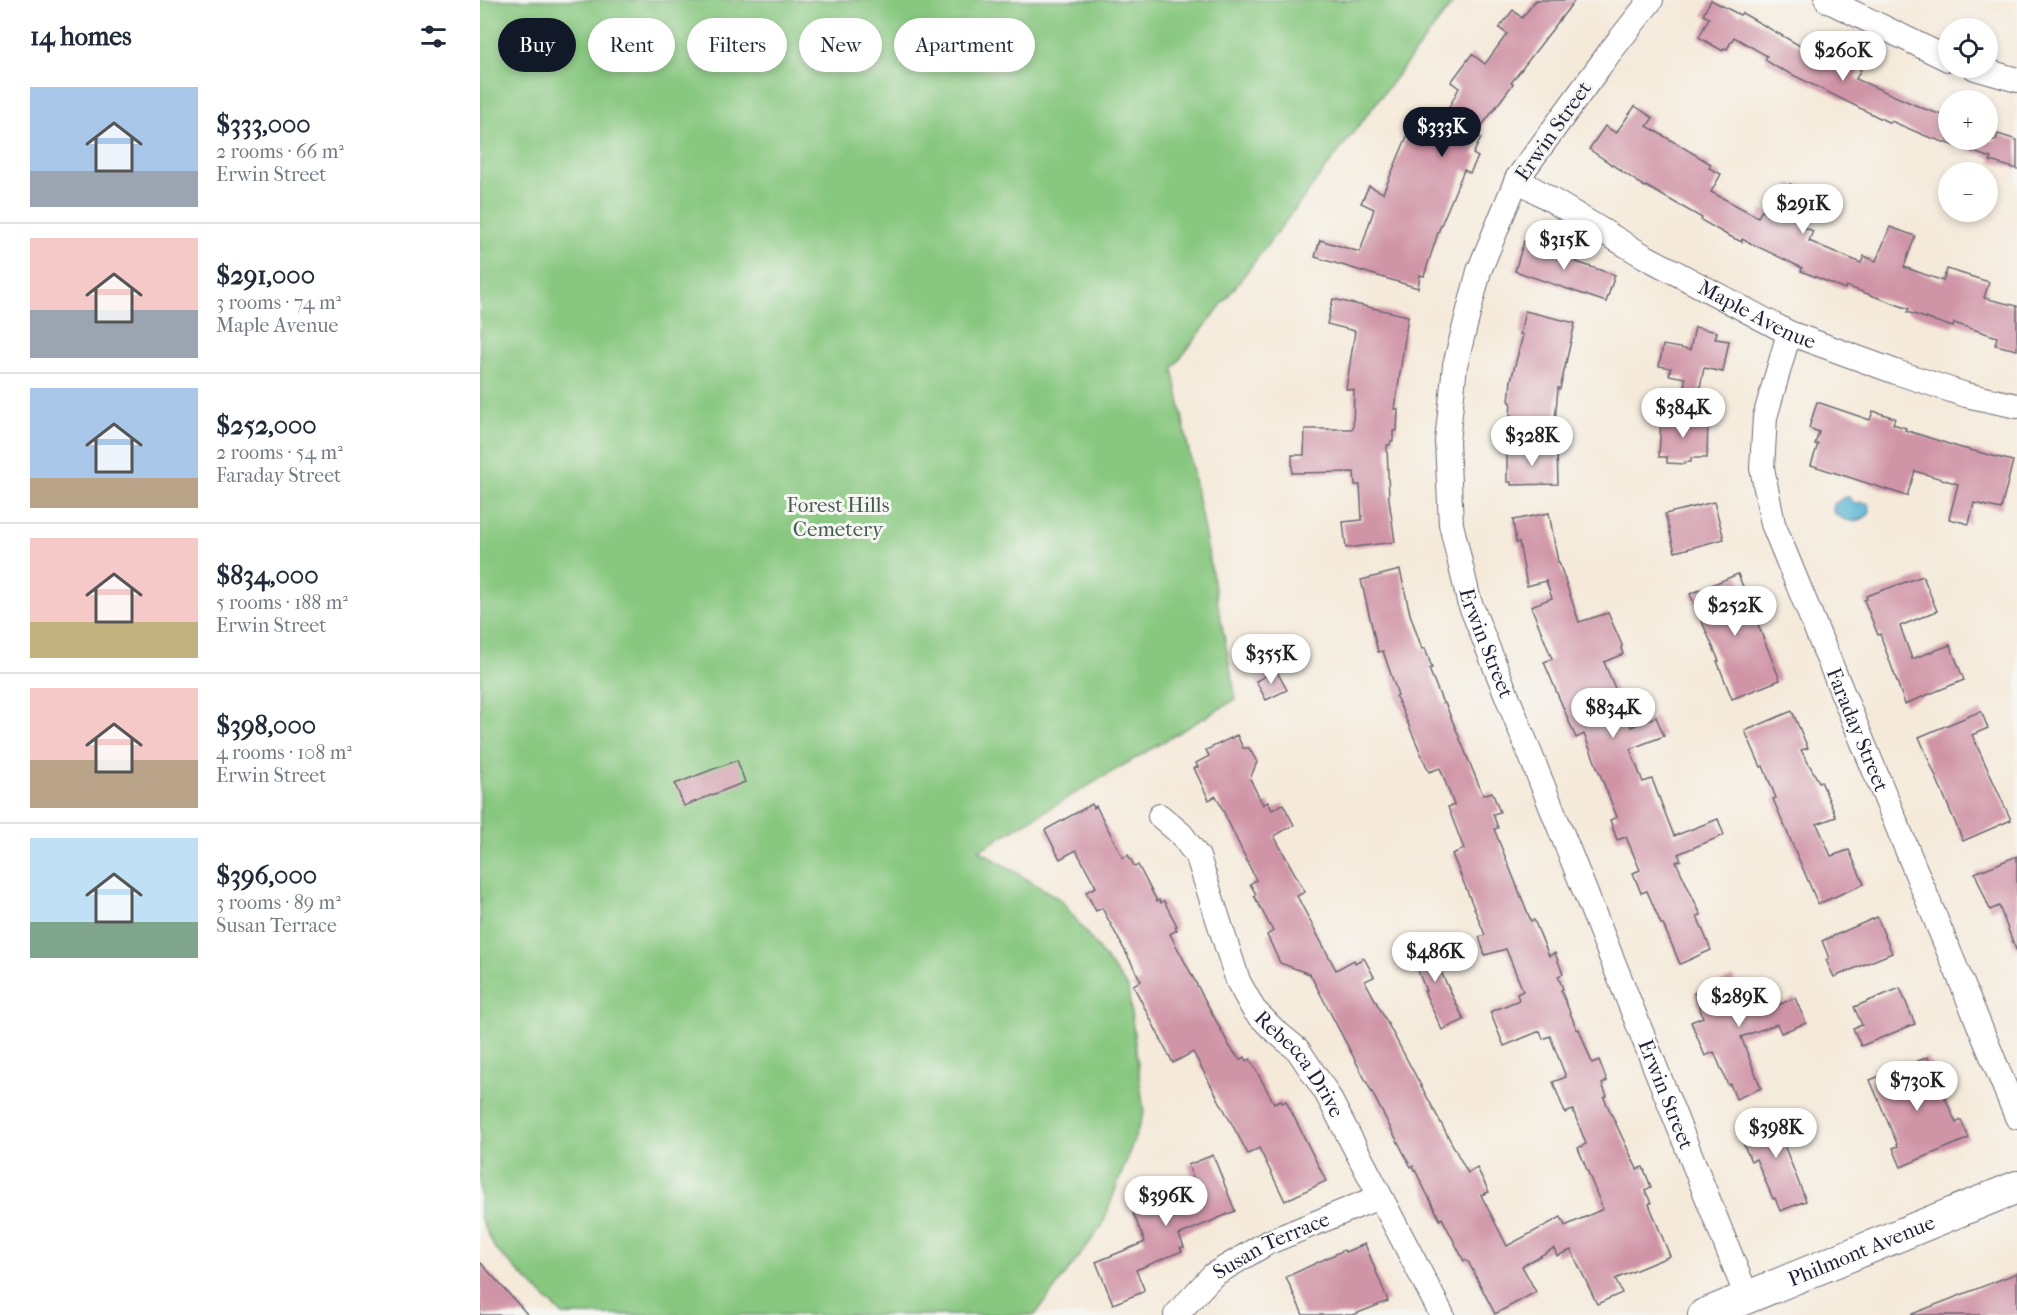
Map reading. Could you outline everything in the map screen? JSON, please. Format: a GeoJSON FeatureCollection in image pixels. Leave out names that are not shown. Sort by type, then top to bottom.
{"type":"FeatureCollection","features":[{"type":"Feature","properties":{"kind":"main road","name":"Philmont Avenue"},"geometry":{"type":"LineString","coordinates":[[1704,1315],[2017,1187]]}},
{"type":"Feature","properties":{"kind":"street","name":"Erwin Street"},"geometry":{"type":"LineString","coordinates":[[1651,0],[1517,179],[1479,271],[1455,365],[1447,442],[1451,524],[1468,601],[1747,1297]]}},
{"type":"Feature","properties":{"kind":"street"},"geometry":{"type":"LineString","coordinates":[[1827,0],[1938,54]]}},
{"type":"Feature","properties":{"kind":"street"},"geometry":{"type":"LineString","coordinates":[[1998,74],[2017,80]]}},
{"type":"Feature","properties":{"kind":"street","name":"Maple Avenue"},"geometry":{"type":"LineString","coordinates":[[1517,179],[1644,256],[1789,333],[1966,395],[2017,406]]}},
{"type":"Feature","properties":{"kind":"street","name":"Faraday Street"},"geometry":{"type":"LineString","coordinates":[[1789,333],[1765,417],[1762,468],[1773,524],[2017,1117]]}},
{"type":"Feature","properties":{"kind":"street","name":"Rebecca Drive"},"geometry":{"type":"LineString","coordinates":[[1160,816],[1181,834],[1198,857],[1238,981],[1254,1010],[1298,1050],[1326,1092],[1442,1315]]}},
{"type":"Feature","properties":{"kind":"street","name":"Susan Terrace"},"geometry":{"type":"LineString","coordinates":[[1176,1315],[1213,1275],[1258,1248],[1379,1197]]}},
{"type":"Feature","properties":{"kind":"green space","name":"Forest Hills Cemetery"},"geometry":{"type":"Polygon","coordinates":[[[480,0],[1455,0],[1173,368],[1236,699],[979,850],[1061,900],[1128,988],[1144,1113],[1102,1226],[1035,1315],[563,1315],[495,1249],[480,1217],[480,0]]]}},
{"type":"Feature","properties":{"kind":"water"},"geometry":{"type":"Polygon","coordinates":[[[1849,497],[1854,503],[1869,505],[1869,514],[1855,521],[1841,518],[1833,511],[1834,504],[1849,497]]]}},
{"type":"Feature","properties":{"kind":"building"},"geometry":{"type":"Polygon","coordinates":[[[1536,0],[1575,0],[1511,83],[1513,84],[1475,135],[1481,138],[1473,154],[1478,157],[1470,173],[1464,170],[1439,230],[1424,276],[1420,275],[1418,288],[1315,257],[1320,240],[1360,252],[1374,209],[1361,203],[1369,186],[1383,193],[1408,134],[1420,141],[1433,116],[1442,121],[1459,88],[1451,82],[1472,54],[1485,64],[1507,34],[1499,28],[1513,10],[1522,18],[1536,0]]]}},
{"type":"Feature","properties":{"kind":"building"},"geometry":{"type":"Polygon","coordinates":[[[1711,0],[1740,15],[1742,13],[1832,64],[1836,57],[1861,69],[1856,79],[1938,114],[1938,140],[1891,121],[1890,123],[1781,70],[1765,60],[1767,56],[1734,37],[1727,49],[1724,48],[1723,51],[1699,37],[1709,18],[1703,15],[1711,0]]]}},
{"type":"Feature","properties":{"kind":"building"},"geometry":{"type":"Polygon","coordinates":[[[1635,106],[1653,118],[1647,126],[1711,164],[1709,168],[1721,174],[1711,192],[1758,217],[1762,210],[1775,216],[1790,184],[1815,195],[1801,226],[1813,231],[1809,241],[1861,263],[1864,256],[1876,261],[1890,227],[1915,236],[1904,267],[1943,281],[1947,269],[1989,282],[1984,298],[2017,306],[2017,350],[1995,345],[1997,337],[1954,323],[1953,327],[1907,312],[1909,309],[1846,286],[1845,289],[1801,271],[1802,268],[1742,239],[1742,242],[1727,235],[1701,220],[1702,218],[1645,187],[1589,149],[1605,126],[1616,133],[1635,106]]]}},
{"type":"Feature","properties":{"kind":"building"},"geometry":{"type":"Polygon","coordinates":[[[1998,134],[2017,140],[2017,169],[1990,161],[1991,158],[1967,150],[1998,150],[1998,134]]]}},
{"type":"Feature","properties":{"kind":"building"},"geometry":{"type":"Polygon","coordinates":[[[1524,241],[1558,252],[1559,249],[1578,255],[1576,262],[1615,275],[1606,302],[1515,271],[1524,241]]]}},
{"type":"Feature","properties":{"kind":"building"},"geometry":{"type":"Polygon","coordinates":[[[1333,299],[1408,316],[1395,409],[1398,409],[1397,431],[1393,431],[1393,441],[1387,445],[1389,499],[1395,542],[1346,548],[1343,522],[1362,520],[1360,485],[1355,485],[1354,472],[1292,473],[1292,455],[1304,455],[1305,429],[1353,429],[1354,390],[1346,389],[1355,331],[1327,324],[1333,299]]]}},
{"type":"Feature","properties":{"kind":"building"},"geometry":{"type":"Polygon","coordinates":[[[1525,311],[1575,323],[1560,389],[1558,388],[1555,421],[1510,416],[1511,380],[1523,335],[1520,334],[1525,311]]]}},
{"type":"Feature","properties":{"kind":"building"},"geometry":{"type":"Polygon","coordinates":[[[1695,327],[1717,332],[1715,339],[1729,341],[1723,372],[1704,368],[1694,417],[1684,416],[1685,378],[1669,375],[1671,368],[1659,366],[1663,345],[1690,350],[1695,327]]]}},
{"type":"Feature","properties":{"kind":"building"},"geometry":{"type":"Polygon","coordinates":[[[1817,402],[1870,420],[1873,411],[1895,418],[1893,424],[1906,428],[1905,430],[2013,461],[2001,509],[1974,503],[1969,524],[1949,519],[1958,484],[1915,471],[1907,496],[1811,465],[1818,444],[1815,444],[1819,432],[1809,428],[1817,402]]]}},
{"type":"Feature","properties":{"kind":"building"},"geometry":{"type":"Polygon","coordinates":[[[1661,417],[1708,418],[1707,458],[1691,458],[1691,462],[1685,462],[1685,464],[1667,463],[1667,457],[1659,457],[1661,417]]]}},
{"type":"Feature","properties":{"kind":"building"},"geometry":{"type":"Polygon","coordinates":[[[1507,449],[1557,449],[1558,484],[1511,485],[1511,482],[1507,482],[1507,449]]]}},
{"type":"Feature","properties":{"kind":"building"},"geometry":{"type":"Polygon","coordinates":[[[1714,502],[1724,539],[1675,552],[1665,514],[1714,502]]]}},
{"type":"Feature","properties":{"kind":"building"},"geometry":{"type":"Polygon","coordinates":[[[1549,513],[1558,562],[1579,622],[1608,613],[1622,645],[1623,654],[1604,662],[1631,727],[1656,717],[1664,736],[1630,749],[1643,782],[1652,779],[1674,836],[1718,819],[1724,835],[1678,854],[1681,860],[1676,862],[1701,915],[1697,916],[1711,950],[1680,964],[1647,891],[1641,893],[1633,873],[1640,870],[1626,837],[1617,840],[1610,820],[1617,817],[1584,734],[1576,738],[1544,662],[1552,659],[1531,606],[1552,598],[1546,581],[1527,586],[1519,542],[1516,543],[1513,520],[1549,513]]]}},
{"type":"Feature","properties":{"kind":"building"},"geometry":{"type":"Polygon","coordinates":[[[1400,570],[1410,614],[1422,649],[1425,648],[1432,668],[1429,669],[1483,795],[1492,792],[1500,812],[1493,814],[1498,828],[1494,829],[1531,921],[1534,920],[1549,956],[1555,953],[1563,974],[1558,976],[1563,989],[1561,990],[1592,1063],[1599,1060],[1607,1081],[1602,1084],[1607,1096],[1604,1098],[1637,1169],[1643,1167],[1651,1187],[1645,1190],[1651,1203],[1649,1204],[1670,1256],[1615,1279],[1622,1293],[1597,1304],[1571,1250],[1557,1256],[1554,1248],[1522,1266],[1536,1292],[1495,1314],[1469,1263],[1464,1261],[1413,1166],[1411,1167],[1310,974],[1280,963],[1267,935],[1273,931],[1250,884],[1256,880],[1216,796],[1209,800],[1194,768],[1198,767],[1196,763],[1209,756],[1206,750],[1237,735],[1243,748],[1249,748],[1257,762],[1250,779],[1263,805],[1268,802],[1272,810],[1283,804],[1294,825],[1274,836],[1305,892],[1297,896],[1336,970],[1354,960],[1355,963],[1364,958],[1374,977],[1365,981],[1465,1168],[1468,1173],[1477,1168],[1489,1192],[1481,1195],[1507,1246],[1561,1217],[1565,1226],[1603,1209],[1578,1148],[1586,1144],[1573,1110],[1565,1113],[1553,1082],[1566,1077],[1550,1036],[1543,1039],[1540,1031],[1504,1046],[1490,1012],[1519,1000],[1517,994],[1523,991],[1506,949],[1485,955],[1479,937],[1485,935],[1452,854],[1464,849],[1448,807],[1454,805],[1440,768],[1429,772],[1396,696],[1398,695],[1383,651],[1378,652],[1361,580],[1400,570]]]}},
{"type":"Feature","properties":{"kind":"building"},"geometry":{"type":"Polygon","coordinates":[[[1738,574],[1780,680],[1732,699],[1717,661],[1719,661],[1690,594],[1738,574]]]}},
{"type":"Feature","properties":{"kind":"building"},"geometry":{"type":"Polygon","coordinates":[[[1923,576],[1937,611],[1900,626],[1912,659],[1950,645],[1964,680],[1905,704],[1880,634],[1878,635],[1864,600],[1867,599],[1866,596],[1923,576]]]}},
{"type":"Feature","properties":{"kind":"building"},"geometry":{"type":"Polygon","coordinates":[[[1276,670],[1287,690],[1266,700],[1256,681],[1276,670]]]}},
{"type":"Feature","properties":{"kind":"building"},"geometry":{"type":"Polygon","coordinates":[[[1792,711],[1808,748],[1801,750],[1819,782],[1821,781],[1836,817],[1817,824],[1831,856],[1849,850],[1864,884],[1818,904],[1773,799],[1776,798],[1763,766],[1761,767],[1745,731],[1792,711]]]}},
{"type":"Feature","properties":{"kind":"building"},"geometry":{"type":"Polygon","coordinates":[[[1981,711],[1988,728],[1972,735],[2011,820],[1963,841],[1919,737],[1981,711]]]}},
{"type":"Feature","properties":{"kind":"building"},"geometry":{"type":"Polygon","coordinates":[[[737,760],[745,782],[684,806],[675,784],[737,760]]]}},
{"type":"Feature","properties":{"kind":"building"},"geometry":{"type":"Polygon","coordinates":[[[1092,804],[1094,808],[1096,806],[1123,858],[1128,855],[1135,867],[1138,865],[1157,901],[1161,903],[1164,901],[1177,926],[1175,927],[1177,930],[1170,934],[1230,1047],[1240,1060],[1245,1057],[1247,1061],[1250,1059],[1274,1103],[1281,1100],[1282,1103],[1286,1101],[1326,1181],[1285,1201],[1259,1148],[1248,1154],[1193,1052],[1173,1063],[1133,985],[1141,981],[1102,908],[1096,911],[1086,892],[1096,887],[1076,850],[1060,859],[1045,830],[1092,804]]]}},
{"type":"Feature","properties":{"kind":"building"},"geometry":{"type":"Polygon","coordinates":[[[2017,856],[2016,950],[1999,906],[1990,910],[1975,873],[2017,856]]]}},
{"type":"Feature","properties":{"kind":"building"},"geometry":{"type":"Polygon","coordinates":[[[1877,917],[1892,953],[1834,977],[1826,960],[1829,958],[1822,941],[1877,917]]]}},
{"type":"Feature","properties":{"kind":"building"},"geometry":{"type":"Polygon","coordinates":[[[1430,936],[1443,971],[1441,972],[1464,1020],[1442,1030],[1424,991],[1426,991],[1408,945],[1430,936]]]}},
{"type":"Feature","properties":{"kind":"building"},"geometry":{"type":"Polygon","coordinates":[[[1733,977],[1743,1000],[1771,988],[1778,1005],[1795,998],[1806,1023],[1781,1033],[1777,1024],[1741,1037],[1761,1088],[1736,1099],[1714,1052],[1705,1056],[1691,1022],[1703,1017],[1694,993],[1733,977]]]}},
{"type":"Feature","properties":{"kind":"building"},"geometry":{"type":"Polygon","coordinates":[[[1900,988],[1915,1024],[1861,1046],[1853,1028],[1862,1025],[1854,1007],[1900,988]]]}},
{"type":"Feature","properties":{"kind":"building"},"geometry":{"type":"Polygon","coordinates":[[[1928,1057],[1956,1123],[1961,1120],[1969,1138],[1901,1167],[1893,1148],[1898,1146],[1870,1080],[1928,1057]]]}},
{"type":"Feature","properties":{"kind":"building"},"geometry":{"type":"Polygon","coordinates":[[[1791,1112],[1801,1138],[1784,1145],[1806,1201],[1780,1211],[1756,1159],[1751,1161],[1742,1141],[1748,1138],[1744,1131],[1791,1112]]]}},
{"type":"Feature","properties":{"kind":"building"},"geometry":{"type":"Polygon","coordinates":[[[1213,1155],[1235,1211],[1179,1235],[1184,1247],[1180,1248],[1182,1251],[1136,1270],[1144,1289],[1143,1292],[1113,1304],[1096,1262],[1145,1242],[1133,1213],[1139,1193],[1155,1187],[1196,1203],[1188,1182],[1194,1180],[1188,1165],[1213,1155]]]}},
{"type":"Feature","properties":{"kind":"building"},"geometry":{"type":"Polygon","coordinates":[[[1365,1244],[1388,1301],[1353,1315],[1303,1315],[1286,1277],[1344,1250],[1345,1252],[1365,1244]]]}},
{"type":"Feature","properties":{"kind":"building"},"geometry":{"type":"Polygon","coordinates":[[[480,1262],[528,1315],[480,1315],[480,1262]]]}},
{"type":"Feature","properties":{"kind":"building"},"geometry":{"type":"Polygon","coordinates":[[[2017,1273],[2017,1315],[1912,1315],[1912,1314],[2017,1273]]]}}]}
